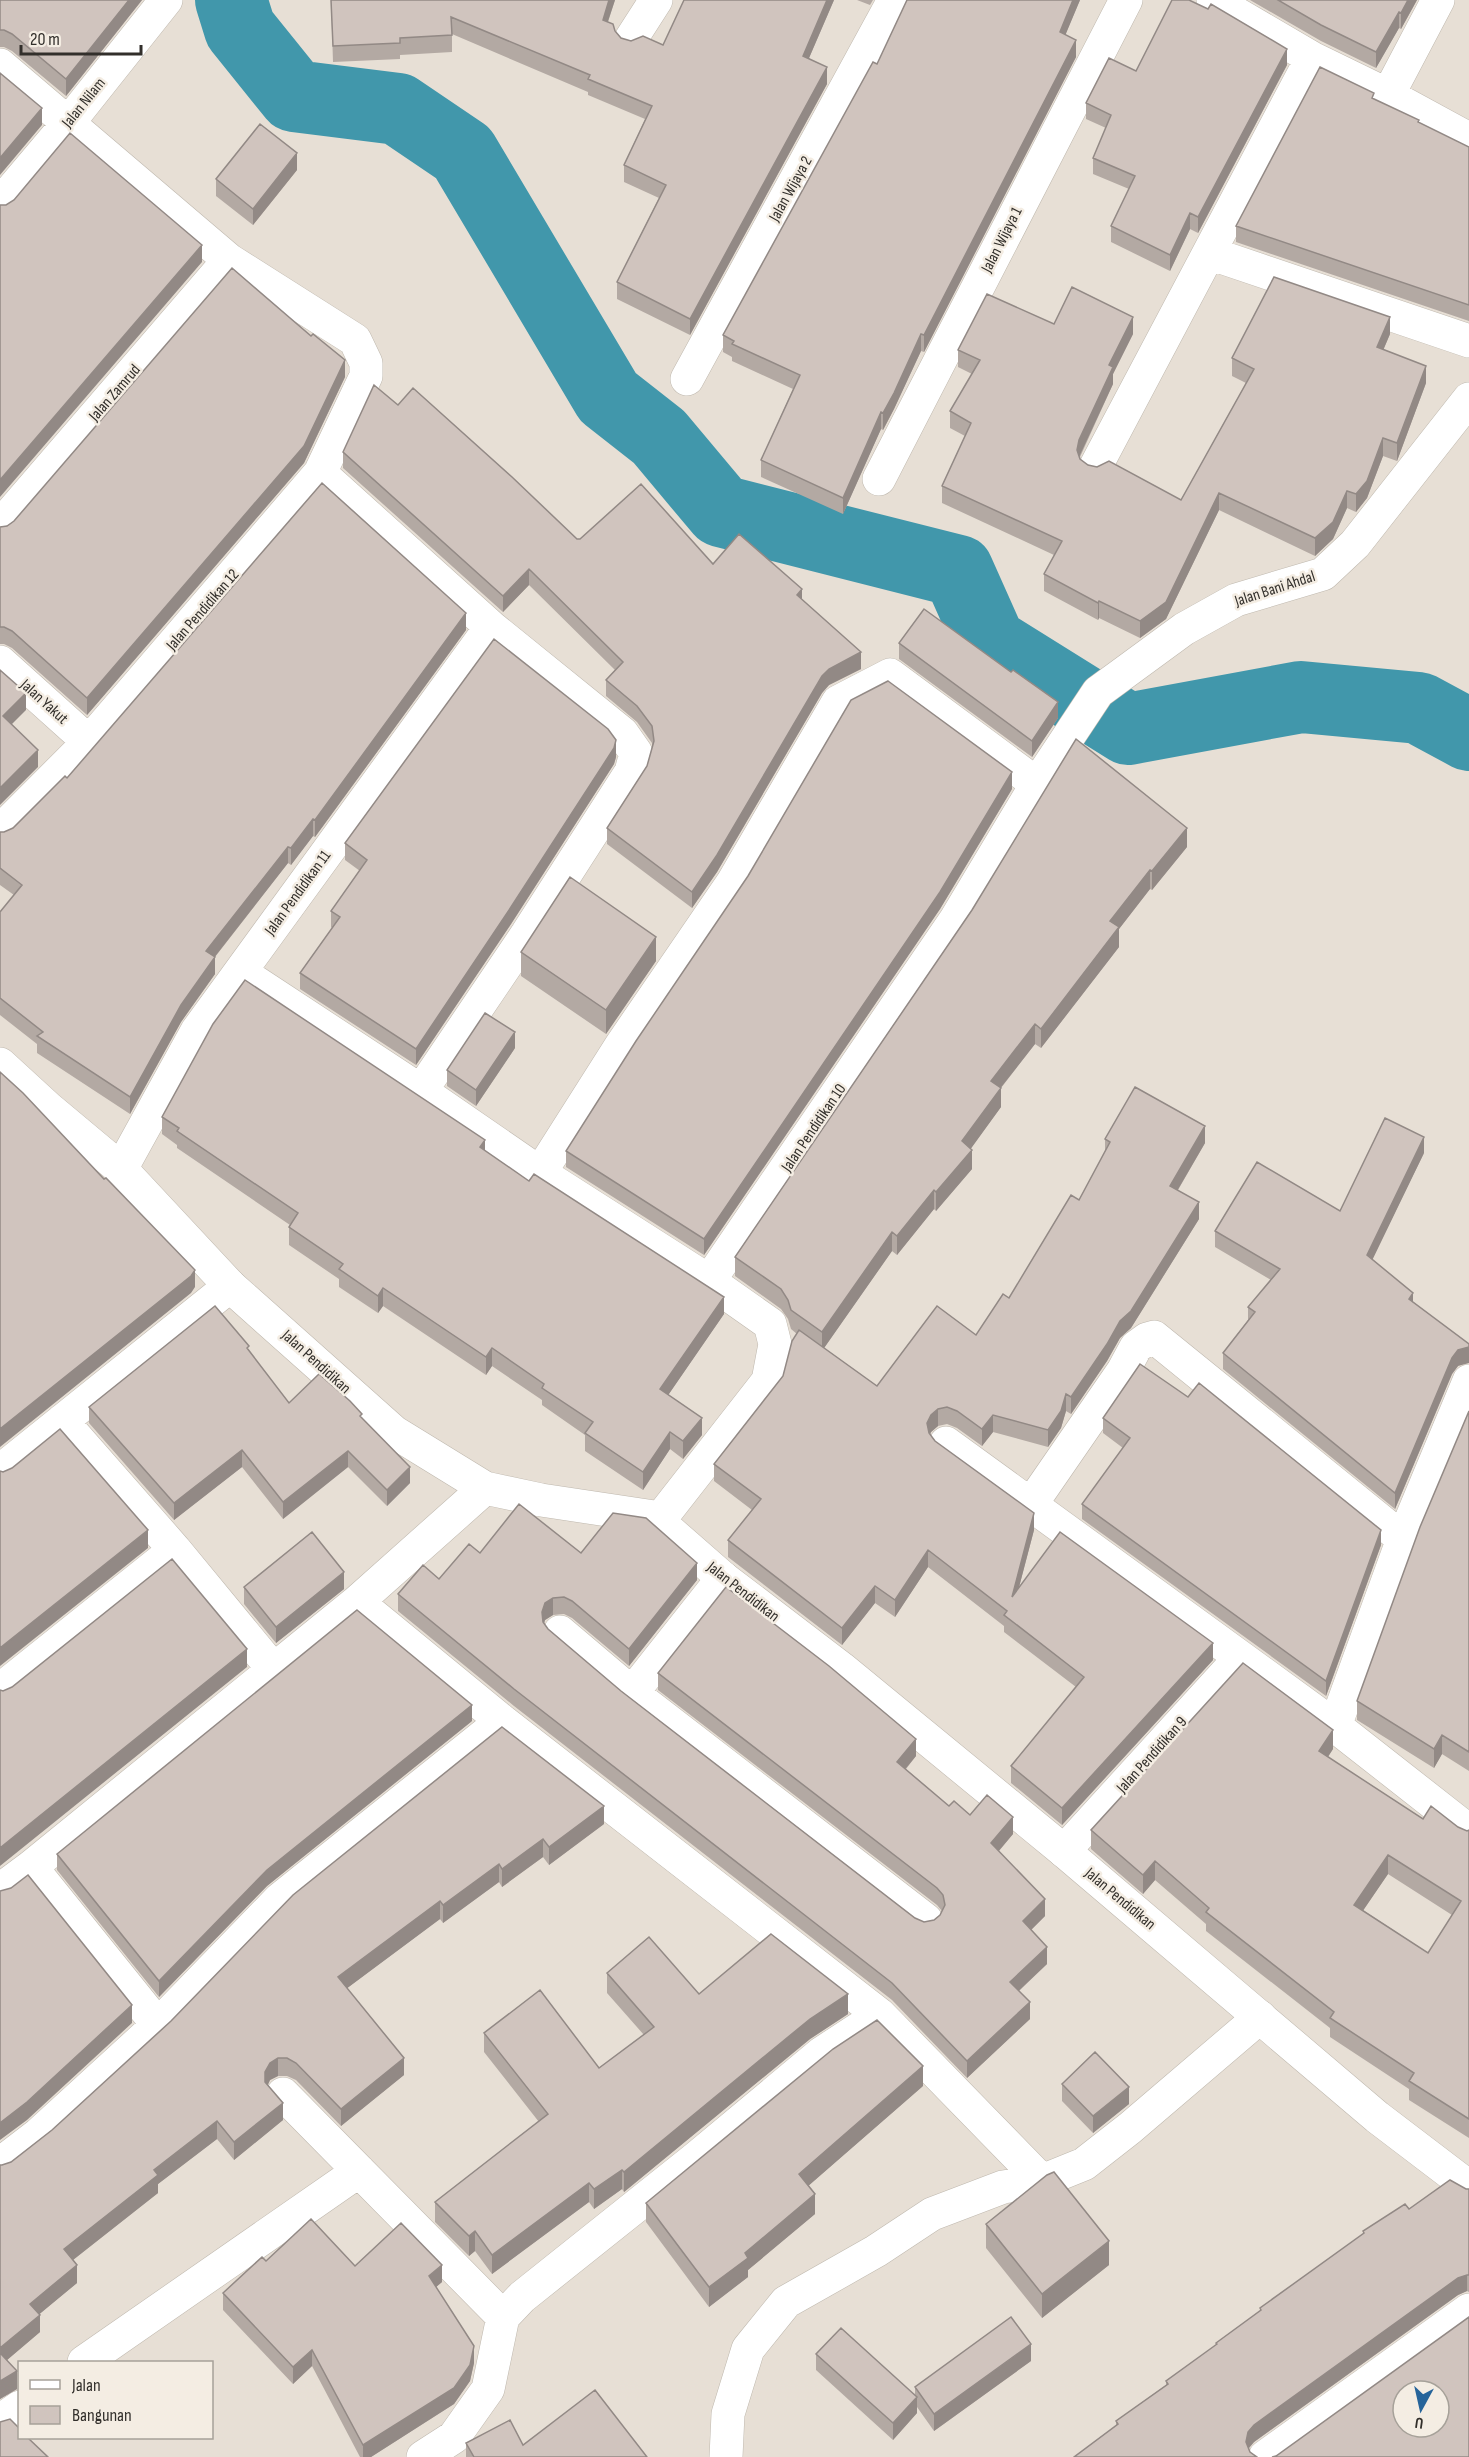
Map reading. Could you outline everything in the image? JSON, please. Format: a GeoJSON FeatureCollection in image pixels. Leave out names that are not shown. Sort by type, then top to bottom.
{"type":"FeatureCollection","features":[{"type":"Feature","properties":{"kind":"street","name":"Jalan Nilam"},"geometry":{"type":"LineString","coordinates":[[0,204],[166,0]]}},
{"type":"Feature","properties":{"kind":"street"},"geometry":{"type":"LineString","coordinates":[[631,39],[656,0]]}},
{"type":"Feature","properties":{"kind":"street","name":"Jalan Wijaya 2"},"geometry":{"type":"LineString","coordinates":[[687,378],[894,0]]}},
{"type":"Feature","properties":{"kind":"street","name":"Jalan Wijaya 1"},"geometry":{"type":"LineString","coordinates":[[879,479],[1126,0]]}},
{"type":"Feature","properties":{"kind":"street"},"geometry":{"type":"LineString","coordinates":[[1213,0],[1312,58],[1388,95],[1469,139]]}},
{"type":"Feature","properties":{"kind":"street"},"geometry":{"type":"LineString","coordinates":[[1388,95],[1438,0]]}},
{"type":"Feature","properties":{"kind":"street"},"geometry":{"type":"LineString","coordinates":[[1096,466],[1312,58]]}},
{"type":"Feature","properties":{"kind":"street"},"geometry":{"type":"LineString","coordinates":[[0,65],[229,260]]}},
{"type":"Feature","properties":{"kind":"street"},"geometry":{"type":"LineString","coordinates":[[1209,253],[1469,341]]}},
{"type":"Feature","properties":{"kind":"street","name":"Jalan Pendidikan 12"},"geometry":{"type":"LineString","coordinates":[[0,831],[89,742],[320,473],[366,376],[366,363],[355,340],[229,260]]}},
{"type":"Feature","properties":{"kind":"street","name":"Jalan Zamrud"},"geometry":{"type":"LineString","coordinates":[[0,526],[229,260]]}},
{"type":"Feature","properties":{"kind":"street","name":"Jalan Bani Ahdal"},"geometry":{"type":"LineString","coordinates":[[1090,704],[1184,629],[1236,600],[1323,574],[1355,544],[1469,399]]}},
{"type":"Feature","properties":{"kind":"street"},"geometry":{"type":"LineString","coordinates":[[320,473],[491,627],[622,733],[636,753],[631,772],[527,934],[421,1091]]}},
{"type":"Feature","properties":{"kind":"street","name":"Jalan Pendidikan 11"},"geometry":{"type":"LineString","coordinates":[[121,1169],[197,1030],[491,627]]}},
{"type":"Feature","properties":{"kind":"street","name":"Jalan Yakut"},"geometry":{"type":"LineString","coordinates":[[0,662],[89,742]]}},
{"type":"Feature","properties":{"kind":"street"},"geometry":{"type":"LineString","coordinates":[[540,1173],[620,1047],[733,882],[838,702],[890,675],[1037,784]]}},
{"type":"Feature","properties":{"kind":"street","name":"Jalan Pendidikan 10"},"geometry":{"type":"LineString","coordinates":[[709,1281],[956,919],[1037,784],[1090,704]]}},
{"type":"Feature","properties":{"kind":"street"},"geometry":{"type":"LineString","coordinates":[[240,972],[421,1091],[540,1173],[709,1281],[770,1324],[775,1344],[768,1381],[661,1518]]}},
{"type":"Feature","properties":{"kind":"street","name":"Jalan Pendidikan"},"geometry":{"type":"LineString","coordinates":[[0,1064],[121,1169],[230,1286],[394,1432],[484,1488],[541,1500],[661,1518],[659,1522],[723,1578],[841,1668],[1064,1851],[1377,2116],[1469,2187]]}},
{"type":"Feature","properties":{"kind":"street"},"geometry":{"type":"LineString","coordinates":[[0,1471],[230,1286]]}},
{"type":"Feature","properties":{"kind":"street"},"geometry":{"type":"LineString","coordinates":[[1032,1503],[1123,1371],[1136,1347],[1154,1337],[1404,1539]]}},
{"type":"Feature","properties":{"kind":"street"},"geometry":{"type":"LineString","coordinates":[[1335,1726],[1404,1539],[1469,1381]]}},
{"type":"Feature","properties":{"kind":"street"},"geometry":{"type":"LineString","coordinates":[[62,1421],[175,1550],[273,1669]]}},
{"type":"Feature","properties":{"kind":"street"},"geometry":{"type":"LineString","coordinates":[[945,1443],[1032,1503],[1335,1726],[1469,1831]]}},
{"type":"Feature","properties":{"kind":"street"},"geometry":{"type":"LineString","coordinates":[[0,1890],[31,1868],[357,1602],[484,1488]]}},
{"type":"Feature","properties":{"kind":"street"},"geometry":{"type":"LineString","coordinates":[[0,1690],[175,1550]]}},
{"type":"Feature","properties":{"kind":"street"},"geometry":{"type":"LineString","coordinates":[[632,1693],[723,1578]]}},
{"type":"Feature","properties":{"kind":"street"},"geometry":{"type":"LineString","coordinates":[[357,1602],[502,1721],[880,2015],[1042,2181]]}},
{"type":"Feature","properties":{"kind":"street"},"geometry":{"type":"LineString","coordinates":[[560,1632],[632,1693],[926,1920]]}},
{"type":"Feature","properties":{"kind":"street","name":"Jalan Pendidikan 9"},"geometry":{"type":"LineString","coordinates":[[1064,1851],[1240,1658]]}},
{"type":"Feature","properties":{"kind":"street"},"geometry":{"type":"LineString","coordinates":[[0,2164],[39,2134],[158,2025],[280,1899],[502,1721]]}},
{"type":"Feature","properties":{"kind":"street"},"geometry":{"type":"LineString","coordinates":[[31,1868],[158,2025]]}},
{"type":"Feature","properties":{"kind":"street"},"geometry":{"type":"LineString","coordinates":[[423,2457],[454,2437],[488,2389],[503,2317],[522,2297],[695,2159],[822,2053],[880,2015]]}},
{"type":"Feature","properties":{"kind":"street"},"geometry":{"type":"LineString","coordinates":[[726,2457],[728,2414],[748,2349],[786,2302],[876,2251],[932,2214],[1003,2187],[1042,2181],[1084,2164],[1130,2128],[1260,2017]]}},
{"type":"Feature","properties":{"kind":"street"},"geometry":{"type":"LineString","coordinates":[[283,2094],[503,2317]]}},
{"type":"Feature","properties":{"kind":"street"},"geometry":{"type":"LineString","coordinates":[[85,2361],[359,2171]]}},
{"type":"Feature","properties":{"kind":"street"},"geometry":{"type":"LineString","coordinates":[[1265,2457],[1469,2310]]}},
{"type":"Feature","properties":{"kind":"street"},"geometry":{"type":"LineString","coordinates":[[0,2421],[18,2408]]}},
{"type":"Feature","properties":{"kind":"building"},"geometry":{"type":"Polygon","coordinates":[[[0,0],[129,0],[66,79],[12,34],[0,30],[0,0]]]}},
{"type":"Feature","properties":{"kind":"building"},"geometry":{"type":"Polygon","coordinates":[[[331,0],[609,0],[603,20],[613,24],[621,38],[631,41],[643,36],[663,45],[684,0],[827,0],[803,56],[827,67],[690,319],[617,282],[666,185],[624,165],[652,106],[588,79],[590,75],[451,17],[452,35],[400,38],[400,43],[333,46],[331,0]]]}},
{"type":"Feature","properties":{"kind":"building"},"geometry":{"type":"Polygon","coordinates":[[[907,0],[1073,0],[1060,32],[1076,40],[924,335],[921,334],[894,393],[883,413],[881,412],[843,498],[761,460],[800,375],[732,344],[734,341],[723,335],[873,62],[877,64],[907,0]]]}},
{"type":"Feature","properties":{"kind":"building"},"geometry":{"type":"Polygon","coordinates":[[[1172,0],[1189,0],[1208,9],[1211,4],[1287,49],[1198,217],[1190,213],[1170,255],[1111,226],[1135,176],[1093,158],[1111,115],[1086,103],[1109,58],[1136,71],[1172,0]]]}},
{"type":"Feature","properties":{"kind":"building"},"geometry":{"type":"Polygon","coordinates":[[[1278,0],[1408,0],[1376,52],[1321,25],[1278,0]]]}},
{"type":"Feature","properties":{"kind":"building"},"geometry":{"type":"Polygon","coordinates":[[[1320,67],[1374,93],[1372,98],[1469,147],[1469,305],[1236,226],[1320,67]]]}},
{"type":"Feature","properties":{"kind":"building"},"geometry":{"type":"Polygon","coordinates":[[[0,73],[42,108],[0,158],[0,73]]]}},
{"type":"Feature","properties":{"kind":"building"},"geometry":{"type":"Polygon","coordinates":[[[260,124],[297,153],[253,209],[216,179],[260,124]]]}},
{"type":"Feature","properties":{"kind":"building"},"geometry":{"type":"Polygon","coordinates":[[[70,133],[202,245],[0,480],[0,205],[6,205],[14,200],[70,133]]]}},
{"type":"Feature","properties":{"kind":"building"},"geometry":{"type":"Polygon","coordinates":[[[232,268],[311,336],[313,334],[345,360],[304,446],[87,698],[12,631],[0,627],[0,527],[7,526],[14,521],[232,268]]]}},
{"type":"Feature","properties":{"kind":"building"},"geometry":{"type":"Polygon","coordinates":[[[1274,277],[1390,317],[1377,347],[1426,366],[1397,443],[1383,438],[1367,481],[1356,494],[1347,491],[1333,522],[1315,538],[1219,493],[1166,602],[1140,621],[1099,601],[1098,603],[1044,574],[1062,541],[942,486],[971,423],[950,411],[980,360],[958,350],[987,294],[1054,324],[1072,287],[1133,317],[1109,365],[1113,367],[1079,440],[1077,450],[1080,459],[1088,465],[1097,467],[1109,461],[1181,500],[1254,369],[1232,358],[1274,277]]]}},
{"type":"Feature","properties":{"kind":"building"},"geometry":{"type":"Polygon","coordinates":[[[374,385],[398,405],[413,388],[577,539],[580,539],[641,484],[713,564],[739,534],[802,589],[797,595],[861,652],[829,669],[822,676],[717,855],[692,892],[607,828],[647,766],[654,741],[652,726],[637,706],[606,680],[623,662],[529,569],[503,596],[343,452],[374,385]]]}},
{"type":"Feature","properties":{"kind":"building"},"geometry":{"type":"Polygon","coordinates":[[[322,483],[466,613],[315,820],[313,819],[291,848],[288,847],[206,951],[215,957],[181,1005],[130,1097],[37,1036],[43,1032],[0,998],[0,912],[22,885],[0,868],[0,832],[13,828],[65,776],[67,778],[322,483]]]}},
{"type":"Feature","properties":{"kind":"building"},"geometry":{"type":"Polygon","coordinates":[[[924,609],[1011,672],[1013,670],[1058,702],[1032,741],[899,643],[924,609]]]}},
{"type":"Feature","properties":{"kind":"building"},"geometry":{"type":"Polygon","coordinates":[[[494,639],[608,729],[616,740],[614,748],[416,1049],[300,973],[340,917],[331,911],[367,860],[345,843],[494,639]]]}},
{"type":"Feature","properties":{"kind":"building"},"geometry":{"type":"Polygon","coordinates":[[[0,670],[26,693],[3,716],[38,750],[0,788],[0,670]]]}},
{"type":"Feature","properties":{"kind":"building"},"geometry":{"type":"Polygon","coordinates":[[[888,681],[1012,772],[940,892],[704,1239],[566,1151],[636,1041],[748,876],[851,700],[888,681]]]}},
{"type":"Feature","properties":{"kind":"building"},"geometry":{"type":"Polygon","coordinates":[[[1076,739],[1187,828],[1110,921],[1119,927],[1041,1029],[1035,1024],[991,1081],[1001,1088],[962,1141],[972,1150],[936,1192],[934,1190],[897,1236],[892,1232],[822,1332],[791,1310],[781,1289],[735,1257],[972,910],[1076,739]]]}},
{"type":"Feature","properties":{"kind":"building"},"geometry":{"type":"Polygon","coordinates":[[[570,877],[656,937],[606,1010],[521,952],[570,877]]]}},
{"type":"Feature","properties":{"kind":"building"},"geometry":{"type":"Polygon","coordinates":[[[245,980],[485,1140],[480,1147],[529,1181],[534,1174],[724,1297],[660,1389],[702,1418],[683,1441],[670,1432],[643,1472],[585,1433],[593,1422],[542,1388],[544,1384],[492,1348],[486,1357],[383,1288],[378,1296],[339,1269],[343,1264],[289,1227],[298,1213],[177,1131],[179,1128],[162,1117],[213,1024],[245,980]]]}},
{"type":"Feature","properties":{"kind":"building"},"geometry":{"type":"Polygon","coordinates":[[[485,1013],[515,1032],[476,1090],[447,1070],[485,1013]]]}},
{"type":"Feature","properties":{"kind":"building"},"geometry":{"type":"Polygon","coordinates":[[[0,1072],[195,1270],[191,1276],[0,1429],[0,1072]]]}},
{"type":"Feature","properties":{"kind":"building"},"geometry":{"type":"Polygon","coordinates":[[[1135,1087],[1205,1126],[1170,1186],[1199,1202],[1131,1311],[1120,1321],[1071,1397],[1066,1394],[1061,1411],[1048,1430],[993,1415],[982,1429],[957,1411],[947,1407],[938,1409],[927,1423],[929,1433],[935,1441],[1034,1513],[1012,1597],[1060,1532],[1213,1643],[1062,1808],[1011,1766],[1084,1677],[1004,1615],[1007,1611],[928,1550],[895,1600],[875,1586],[842,1628],[728,1540],[761,1499],[714,1464],[783,1376],[792,1341],[799,1330],[877,1386],[937,1306],[976,1335],[1003,1294],[1009,1298],[1071,1195],[1079,1200],[1110,1142],[1105,1139],[1135,1087]]]}},
{"type":"Feature","properties":{"kind":"building"},"geometry":{"type":"Polygon","coordinates":[[[1385,1118],[1424,1137],[1367,1255],[1413,1293],[1409,1299],[1469,1344],[1469,1347],[1458,1350],[1452,1358],[1395,1493],[1223,1353],[1255,1312],[1248,1307],[1280,1269],[1215,1231],[1257,1162],[1340,1211],[1385,1118]]]}},
{"type":"Feature","properties":{"kind":"building"},"geometry":{"type":"Polygon","coordinates":[[[215,1306],[249,1346],[247,1348],[289,1403],[319,1374],[350,1401],[362,1414],[360,1416],[410,1467],[387,1490],[348,1451],[283,1502],[242,1450],[174,1503],[89,1407],[215,1306]]]}},
{"type":"Feature","properties":{"kind":"building"},"geometry":{"type":"Polygon","coordinates":[[[1140,1364],[1188,1397],[1199,1383],[1381,1530],[1326,1681],[1082,1504],[1130,1438],[1103,1418],[1140,1364]]]}},
{"type":"Feature","properties":{"kind":"building"},"geometry":{"type":"Polygon","coordinates":[[[1469,1411],[1469,1752],[1442,1735],[1434,1749],[1357,1701],[1420,1527],[1469,1411]]]}},
{"type":"Feature","properties":{"kind":"building"},"geometry":{"type":"Polygon","coordinates":[[[60,1429],[148,1530],[0,1648],[0,1471],[12,1468],[60,1429]]]}},
{"type":"Feature","properties":{"kind":"building"},"geometry":{"type":"Polygon","coordinates":[[[519,1504],[581,1553],[613,1513],[646,1518],[697,1563],[629,1649],[572,1601],[564,1597],[553,1598],[545,1603],[542,1612],[543,1622],[548,1629],[621,1691],[915,1918],[924,1922],[934,1920],[940,1915],[945,1905],[943,1895],[937,1888],[658,1673],[726,1587],[829,1666],[916,1739],[897,1762],[949,1806],[954,1801],[970,1815],[987,1795],[1013,1817],[991,1843],[1045,1899],[1023,1921],[1047,1947],[1010,1982],[1030,2002],[967,2061],[892,1983],[514,1689],[398,1594],[423,1565],[439,1579],[469,1544],[480,1553],[519,1504]]]}},
{"type":"Feature","properties":{"kind":"building"},"geometry":{"type":"Polygon","coordinates":[[[312,1532],[344,1572],[276,1627],[244,1587],[312,1532]]]}},
{"type":"Feature","properties":{"kind":"building"},"geometry":{"type":"Polygon","coordinates":[[[172,1559],[247,1649],[0,1848],[0,1690],[12,1687],[172,1559]]]}},
{"type":"Feature","properties":{"kind":"building"},"geometry":{"type":"Polygon","coordinates":[[[357,1610],[472,1705],[267,1870],[159,1981],[57,1854],[357,1610]]]}},
{"type":"Feature","properties":{"kind":"building"},"geometry":{"type":"Polygon","coordinates":[[[1243,1663],[1333,1730],[1319,1751],[1423,1819],[1431,1806],[1458,1827],[1469,1830],[1469,2119],[1409,2081],[1414,2073],[1330,2018],[1334,2012],[1206,1912],[1209,1908],[1155,1861],[1143,1875],[1091,1830],[1243,1663]],[[1388,1855],[1354,1905],[1428,1953],[1461,1901],[1388,1855]]]}},
{"type":"Feature","properties":{"kind":"building"},"geometry":{"type":"Polygon","coordinates":[[[502,1727],[604,1806],[549,1847],[543,1839],[502,1869],[499,1864],[443,1905],[440,1901],[338,1977],[404,2058],[341,2109],[296,2063],[287,2058],[278,2058],[270,2063],[265,2072],[265,2082],[283,2103],[234,2142],[217,2121],[154,2170],[158,2175],[64,2249],[77,2265],[30,2304],[40,2315],[0,2348],[0,2165],[11,2162],[52,2130],[171,2021],[293,1895],[502,1727]]]}},
{"type":"Feature","properties":{"kind":"building"},"geometry":{"type":"Polygon","coordinates":[[[28,1875],[132,2005],[27,2102],[0,2123],[0,1891],[11,1888],[28,1875]]]}},
{"type":"Feature","properties":{"kind":"building"},"geometry":{"type":"Polygon","coordinates":[[[771,1934],[848,1994],[810,2019],[624,2172],[622,2170],[594,2189],[589,2183],[492,2255],[475,2231],[469,2236],[435,2202],[548,2114],[484,2033],[540,1990],[599,2068],[654,2027],[607,1973],[649,1937],[699,1994],[771,1934]]]}},
{"type":"Feature","properties":{"kind":"building"},"geometry":{"type":"Polygon","coordinates":[[[877,2020],[923,2066],[799,2174],[815,2194],[745,2253],[748,2258],[709,2287],[646,2203],[833,2049],[877,2020]]]}},
{"type":"Feature","properties":{"kind":"building"},"geometry":{"type":"Polygon","coordinates":[[[1095,2052],[1129,2087],[1093,2116],[1062,2084],[1095,2052]]]}},
{"type":"Feature","properties":{"kind":"building"},"geometry":{"type":"Polygon","coordinates":[[[1054,2172],[1109,2241],[1042,2294],[986,2224],[1047,2175],[1054,2172]]]}},
{"type":"Feature","properties":{"kind":"building"},"geometry":{"type":"Polygon","coordinates":[[[1450,2180],[1469,2189],[1469,2275],[1458,2278],[1254,2425],[1248,2432],[1246,2442],[1250,2452],[1257,2457],[1074,2457],[1118,2424],[1116,2421],[1168,2384],[1166,2381],[1261,2310],[1260,2308],[1364,2233],[1363,2231],[1405,2204],[1409,2209],[1450,2180]]]}},
{"type":"Feature","properties":{"kind":"building"},"geometry":{"type":"Polygon","coordinates":[[[311,2219],[355,2266],[401,2223],[442,2265],[429,2276],[474,2346],[470,2365],[454,2388],[363,2445],[312,2350],[293,2367],[223,2293],[262,2257],[266,2261],[311,2219]]]}},
{"type":"Feature","properties":{"kind":"building"},"geometry":{"type":"Polygon","coordinates":[[[1011,2317],[1031,2344],[934,2414],[915,2387],[1011,2317]]]}},
{"type":"Feature","properties":{"kind":"building"},"geometry":{"type":"Polygon","coordinates":[[[1469,2317],[1469,2457],[1272,2457],[1276,2456],[1469,2317]]]}},
{"type":"Feature","properties":{"kind":"building"},"geometry":{"type":"Polygon","coordinates":[[[841,2328],[917,2397],[893,2423],[816,2354],[841,2328]]]}},
{"type":"Feature","properties":{"kind":"building"},"geometry":{"type":"Polygon","coordinates":[[[0,2353],[17,2371],[0,2381],[0,2353]]]}},
{"type":"Feature","properties":{"kind":"building"},"geometry":{"type":"Polygon","coordinates":[[[595,2390],[647,2457],[474,2457],[466,2443],[510,2420],[523,2445],[595,2390]]]}},
{"type":"Feature","properties":{"kind":"building"},"geometry":{"type":"Polygon","coordinates":[[[10,2419],[18,2427],[18,2439],[29,2439],[48,2457],[0,2457],[0,2422],[10,2419]]]}},
{"type":"Feature","properties":{"kind":"waterway"},"geometry":{"type":"LineString","coordinates":[[231,0],[240,29],[294,96],[398,109],[463,153],[608,397],[659,437],[721,511],[958,571],[990,643],[1128,729],[1301,697],[1419,708],[1469,735]]}}]}
